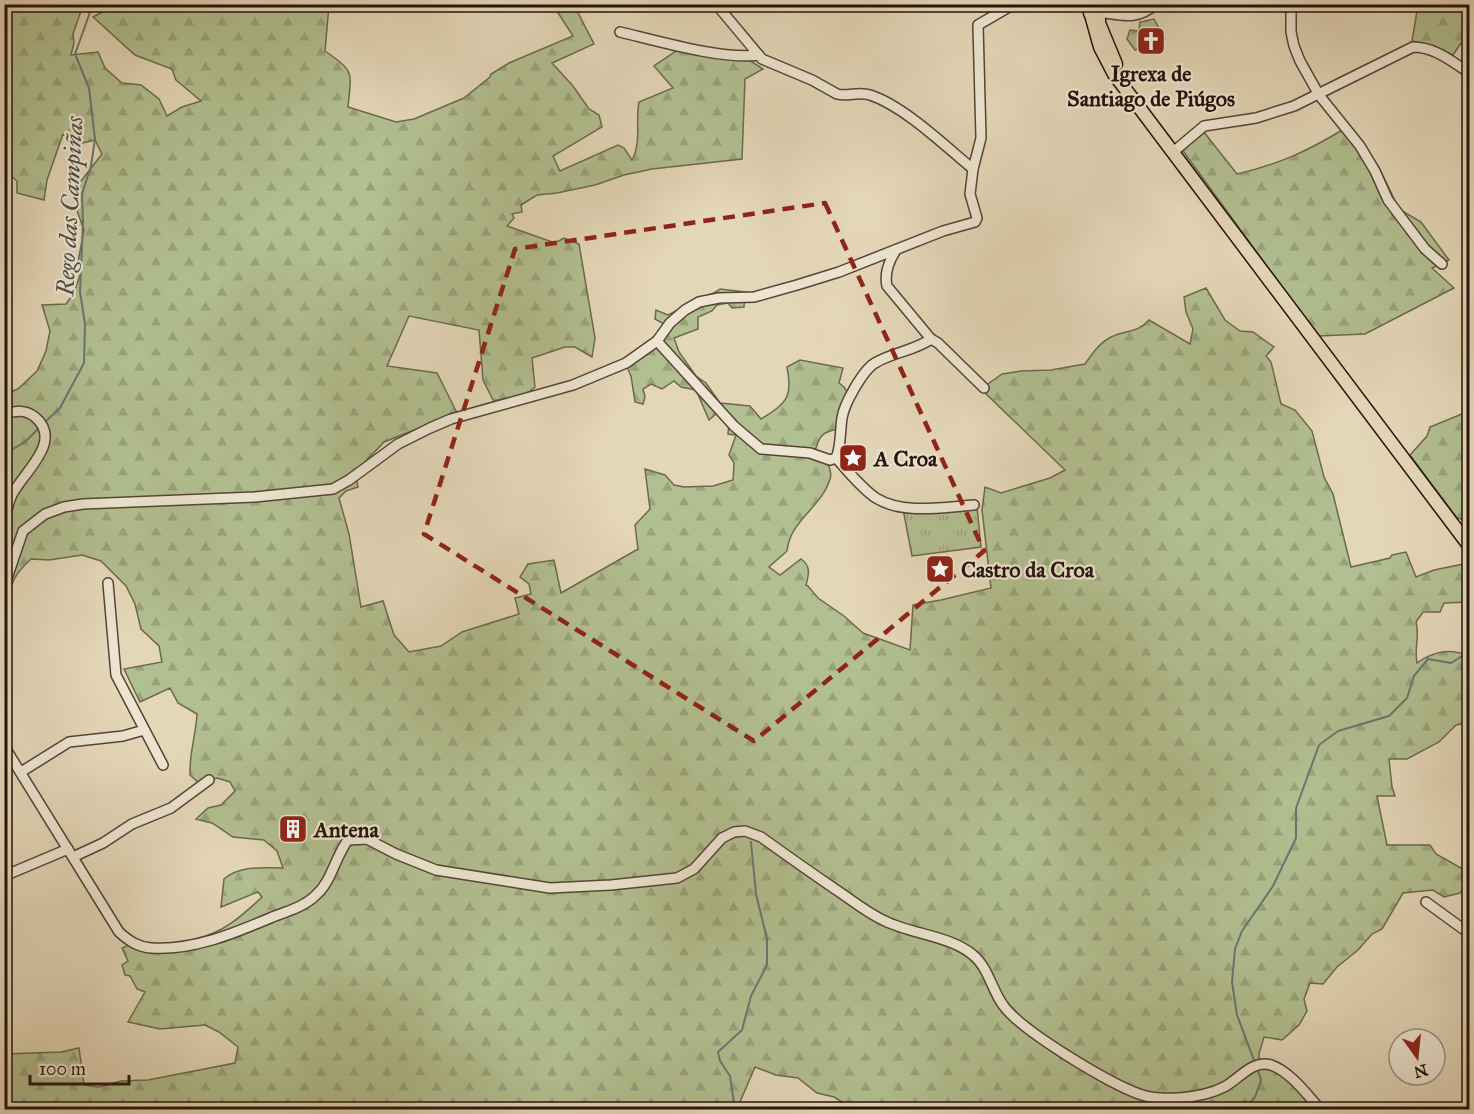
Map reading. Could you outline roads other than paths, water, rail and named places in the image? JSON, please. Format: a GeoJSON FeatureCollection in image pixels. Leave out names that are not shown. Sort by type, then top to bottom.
{"type":"FeatureCollection","features":[{"type":"Feature","properties":{"kind":"main road"},"geometry":{"type":"LineString","coordinates":[[1092,10],[1104,58],[1124,89],[1470,547]]}},
{"type":"Feature","properties":{"kind":"street"},"geometry":{"type":"LineString","coordinates":[[716,4],[762,59],[812,80],[837,94],[871,95],[899,110],[973,169]]}},
{"type":"Feature","properties":{"kind":"street"},"geometry":{"type":"LineString","coordinates":[[4,587],[23,531],[45,514],[64,507],[94,504],[255,497],[333,489],[398,444],[430,428],[451,419],[573,385],[626,363],[657,341],[670,323],[699,302],[719,298],[754,297],[787,288],[839,272],[943,231],[975,222],[977,218],[970,194],[973,169],[981,138],[978,25],[1014,4]]}},
{"type":"Feature","properties":{"kind":"street"},"geometry":{"type":"LineString","coordinates":[[1092,10],[1135,16],[1146,13],[1156,4]]}},
{"type":"Feature","properties":{"kind":"street"},"geometry":{"type":"LineString","coordinates":[[1291,4],[1291,32],[1294,46],[1319,95],[1360,146],[1375,171],[1388,200],[1425,249],[1442,264]]}},
{"type":"Feature","properties":{"kind":"street"},"geometry":{"type":"LineString","coordinates":[[620,32],[726,54],[746,57],[759,55]]}},
{"type":"Feature","properties":{"kind":"street"},"geometry":{"type":"LineString","coordinates":[[1172,153],[1204,126],[1256,118],[1294,106],[1413,47],[1424,47],[1435,51],[1470,73]]}},
{"type":"Feature","properties":{"kind":"street"},"geometry":{"type":"LineString","coordinates":[[896,250],[887,268],[885,278],[887,286],[931,339],[938,343],[984,388]]}},
{"type":"Feature","properties":{"kind":"street"},"geometry":{"type":"LineString","coordinates":[[836,458],[843,414],[867,369],[875,363],[922,345],[931,339]]}},
{"type":"Feature","properties":{"kind":"street"},"geometry":{"type":"LineString","coordinates":[[657,341],[734,426],[761,448],[810,453],[830,460],[836,458]]}},
{"type":"Feature","properties":{"kind":"street"},"geometry":{"type":"LineString","coordinates":[[4,414],[25,411],[39,421],[44,430],[45,439],[40,455],[11,497],[4,519]]}},
{"type":"Feature","properties":{"kind":"street"},"geometry":{"type":"LineString","coordinates":[[836,458],[876,497],[889,504],[904,507],[974,505]]}},
{"type":"Feature","properties":{"kind":"street"},"geometry":{"type":"LineString","coordinates":[[108,583],[116,675],[163,765]]}},
{"type":"Feature","properties":{"kind":"street"},"geometry":{"type":"LineString","coordinates":[[21,772],[69,742],[123,736],[144,729]]}},
{"type":"Feature","properties":{"kind":"street"},"geometry":{"type":"LineString","coordinates":[[4,746],[119,932],[129,941],[152,948],[209,941],[250,927],[308,902],[318,894],[348,840],[367,839],[436,870],[540,887],[577,888],[677,878],[694,869],[722,838],[734,832],[745,831],[761,837],[886,922],[949,943],[973,955],[980,962],[1003,1005],[1011,1015],[1030,1030],[1104,1077],[1139,1094],[1168,1098],[1210,1092],[1223,1088],[1248,1069],[1266,1064],[1284,1072],[1322,1110]]}},
{"type":"Feature","properties":{"kind":"street"},"geometry":{"type":"LineString","coordinates":[[4,876],[103,843],[132,824],[171,808],[209,780]]}},
{"type":"Feature","properties":{"kind":"street"},"geometry":{"type":"LineString","coordinates":[[1426,902],[1470,934]]}},
{"type":"Feature","properties":{"kind":"waterway","name":"Rego das Campiñas"},"geometry":{"type":"LineString","coordinates":[[43,424],[60,408],[84,363],[85,324],[80,292],[82,194],[91,166],[95,139],[89,88],[75,54],[93,4]]}},
{"type":"Feature","properties":{"kind":"waterway","name":"Rego das Campiñas"},"geometry":{"type":"LineString","coordinates":[[4,454],[25,442],[39,428]]}},
{"type":"Feature","properties":{"kind":"waterway"},"geometry":{"type":"LineString","coordinates":[[1255,1063],[1237,1015],[1232,982],[1235,949],[1242,931],[1273,886],[1296,838],[1296,808],[1319,745],[1338,731],[1389,716],[1407,698],[1414,676],[1428,659],[1451,663],[1470,651]]}},
{"type":"Feature","properties":{"kind":"waterway"},"geometry":{"type":"LineString","coordinates":[[735,1110],[730,1076],[720,1061],[718,1052],[742,1030],[751,996],[767,965],[767,939],[756,894],[751,842]]}},
{"type":"Feature","properties":{"kind":"waterway"},"geometry":{"type":"LineString","coordinates":[[1243,1110],[1255,1097],[1261,1080],[1257,1068]]}},
{"type":"Feature","properties":{"kind":"place","name":"Igrexa de Santiago de Piúgos"},"geometry":{"type":"Point","coordinates":[1151,41]}},
{"type":"Feature","properties":{"kind":"place","name":"A Croa"},"geometry":{"type":"Point","coordinates":[853,458]}},
{"type":"Feature","properties":{"kind":"place","name":"Castro da Croa"},"geometry":{"type":"Point","coordinates":[940,569]}},
{"type":"Feature","properties":{"kind":"place","name":"Antena"},"geometry":{"type":"Point","coordinates":[293,829]}}]}
